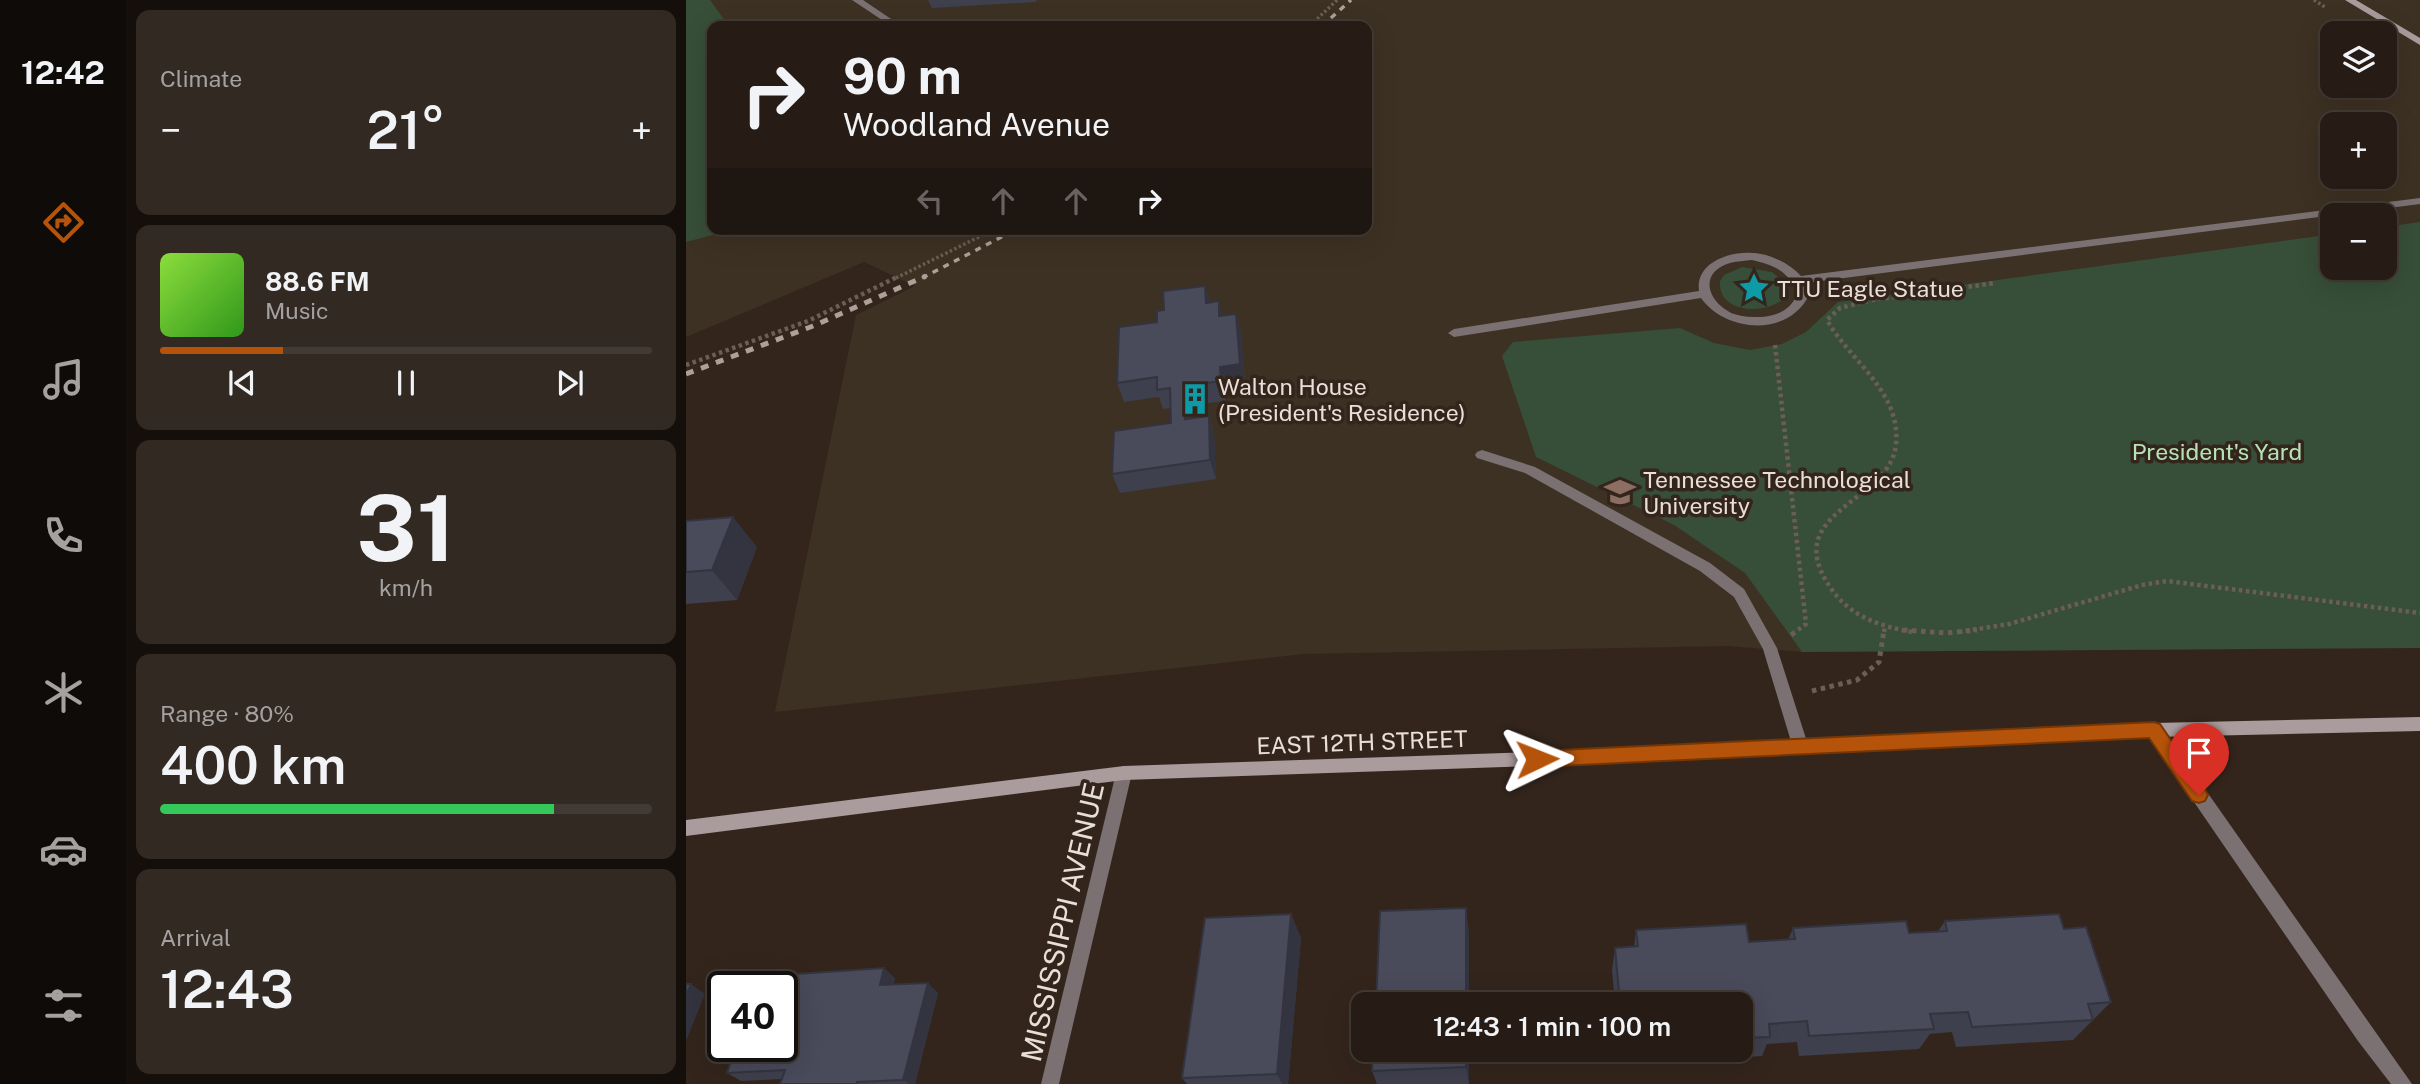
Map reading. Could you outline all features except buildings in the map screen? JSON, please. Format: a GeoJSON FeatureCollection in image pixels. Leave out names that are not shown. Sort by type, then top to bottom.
{"type":"FeatureCollection","features":[{"type":"Feature","properties":{"kind":"street"},"geometry":{"type":"LineString","coordinates":[[857,0],[889,21]]}},
{"type":"Feature","properties":{"kind":"street"},"geometry":{"type":"LineString","coordinates":[[2350,0],[2420,42]]}},
{"type":"Feature","properties":{"kind":"street"},"geometry":{"type":"LineString","coordinates":[[1799,280],[2420,201]]}},
{"type":"Feature","properties":{"kind":"street"},"geometry":{"type":"LineString","coordinates":[[1736,257],[1769,260],[1784,266],[1799,280],[1803,295],[1799,304],[1791,312],[1770,320],[1749,321],[1731,317],[1716,310],[1703,295],[1702,278],[1709,268],[1736,257]]}},
{"type":"Feature","properties":{"kind":"street"},"geometry":{"type":"LineString","coordinates":[[1454,333],[1703,295]]}},
{"type":"Feature","properties":{"kind":"street"},"geometry":{"type":"LineString","coordinates":[[1482,455],[1530,470],[1705,567],[1738,593],[1770,648],[1801,748]]}},
{"type":"Feature","properties":{"kind":"street","name":"EAST 12TH STREET"},"geometry":{"type":"LineString","coordinates":[[686,828],[1124,773],[1801,748],[2154,730],[2420,724]]}},
{"type":"Feature","properties":{"kind":"street"},"geometry":{"type":"LineString","coordinates":[[2154,730],[2365,1034],[2403,1084]]}},
{"type":"Feature","properties":{"kind":"street","name":"MISSISSIPPI AVENUE"},"geometry":{"type":"LineString","coordinates":[[1050,1084],[1124,773]]}},
{"type":"Feature","properties":{"kind":"path"},"geometry":{"type":"LineString","coordinates":[[1315,21],[1337,0]]}},
{"type":"Feature","properties":{"kind":"path"},"geometry":{"type":"LineString","coordinates":[[686,365],[808,321],[983,235]]}},
{"type":"Feature","properties":{"kind":"path"},"geometry":{"type":"LineString","coordinates":[[2007,282],[1872,300],[1840,308],[1827,320],[1835,336],[1857,357],[1875,381],[1888,405],[1896,433],[1893,457],[1878,479],[1841,508],[1825,526],[1815,551],[1824,577],[1844,607],[1885,627],[1910,634],[1952,633],[2044,616],[2157,582],[2420,613]]}},
{"type":"Feature","properties":{"kind":"path"},"geometry":{"type":"LineString","coordinates":[[1770,320],[1806,624],[1770,648]]}},
{"type":"Feature","properties":{"kind":"path"},"geometry":{"type":"LineString","coordinates":[[1785,695],[1830,689],[1857,680],[1879,662],[1885,627]]}},
{"type":"Feature","properties":{"kind":"shaded area","name":"Tennessee Technological University"},"geometry":{"type":"Polygon","coordinates":[[[686,0],[2420,0],[2420,648],[1802,652],[1729,646],[1303,654],[775,712],[856,315],[915,286],[864,262],[686,337],[686,0]]]}},
{"type":"Feature","properties":{"kind":"green space"},"geometry":{"type":"Polygon","coordinates":[[[686,0],[710,0],[725,21],[707,21],[707,235],[712,235],[686,242],[686,0]]]}},
{"type":"Feature","properties":{"kind":"green space","name":"President's Yard"},"geometry":{"type":"Polygon","coordinates":[[[2420,222],[2420,648],[1802,652],[1745,573],[1674,525],[1536,457],[1502,356],[1513,342],[1680,328],[1714,343],[1750,350],[1782,344],[1806,332],[1838,302],[2320,236],[2320,280],[2397,280],[2397,225],[2420,222]]]}},
{"type":"Feature","properties":{"kind":"green space"},"geometry":{"type":"Polygon","coordinates":[[[1742,267],[1772,272],[1785,283],[1785,297],[1777,303],[1756,309],[1735,306],[1721,292],[1720,281],[1724,275],[1742,267]]]}},
{"type":"Feature","properties":{"kind":"railway"},"geometry":{"type":"LineString","coordinates":[[1328,21],[1351,0]]}},
{"type":"Feature","properties":{"kind":"railway"},"geometry":{"type":"LineString","coordinates":[[925,276],[1005,235]]}},
{"type":"Feature","properties":{"kind":"railway"},"geometry":{"type":"LineString","coordinates":[[686,374],[813,326],[925,276]]}},
{"type":"Feature","properties":{"kind":"place","name":"TTU Eagle Statue"},"geometry":{"type":"Point","coordinates":[1754,288]}},
{"type":"Feature","properties":{"kind":"place","name":"Walton House (President's Residence)"},"geometry":{"type":"Point","coordinates":[1195,399]}},
{"type":"Feature","properties":{"kind":"place","name":"Tennessee Technological University"},"geometry":{"type":"Point","coordinates":[1620,492]}},
{"type":"Feature","properties":{"kind":"route"},"geometry":{"type":"LineString","coordinates":[[1537,759],[2154,730],[2199,795]]}}]}
